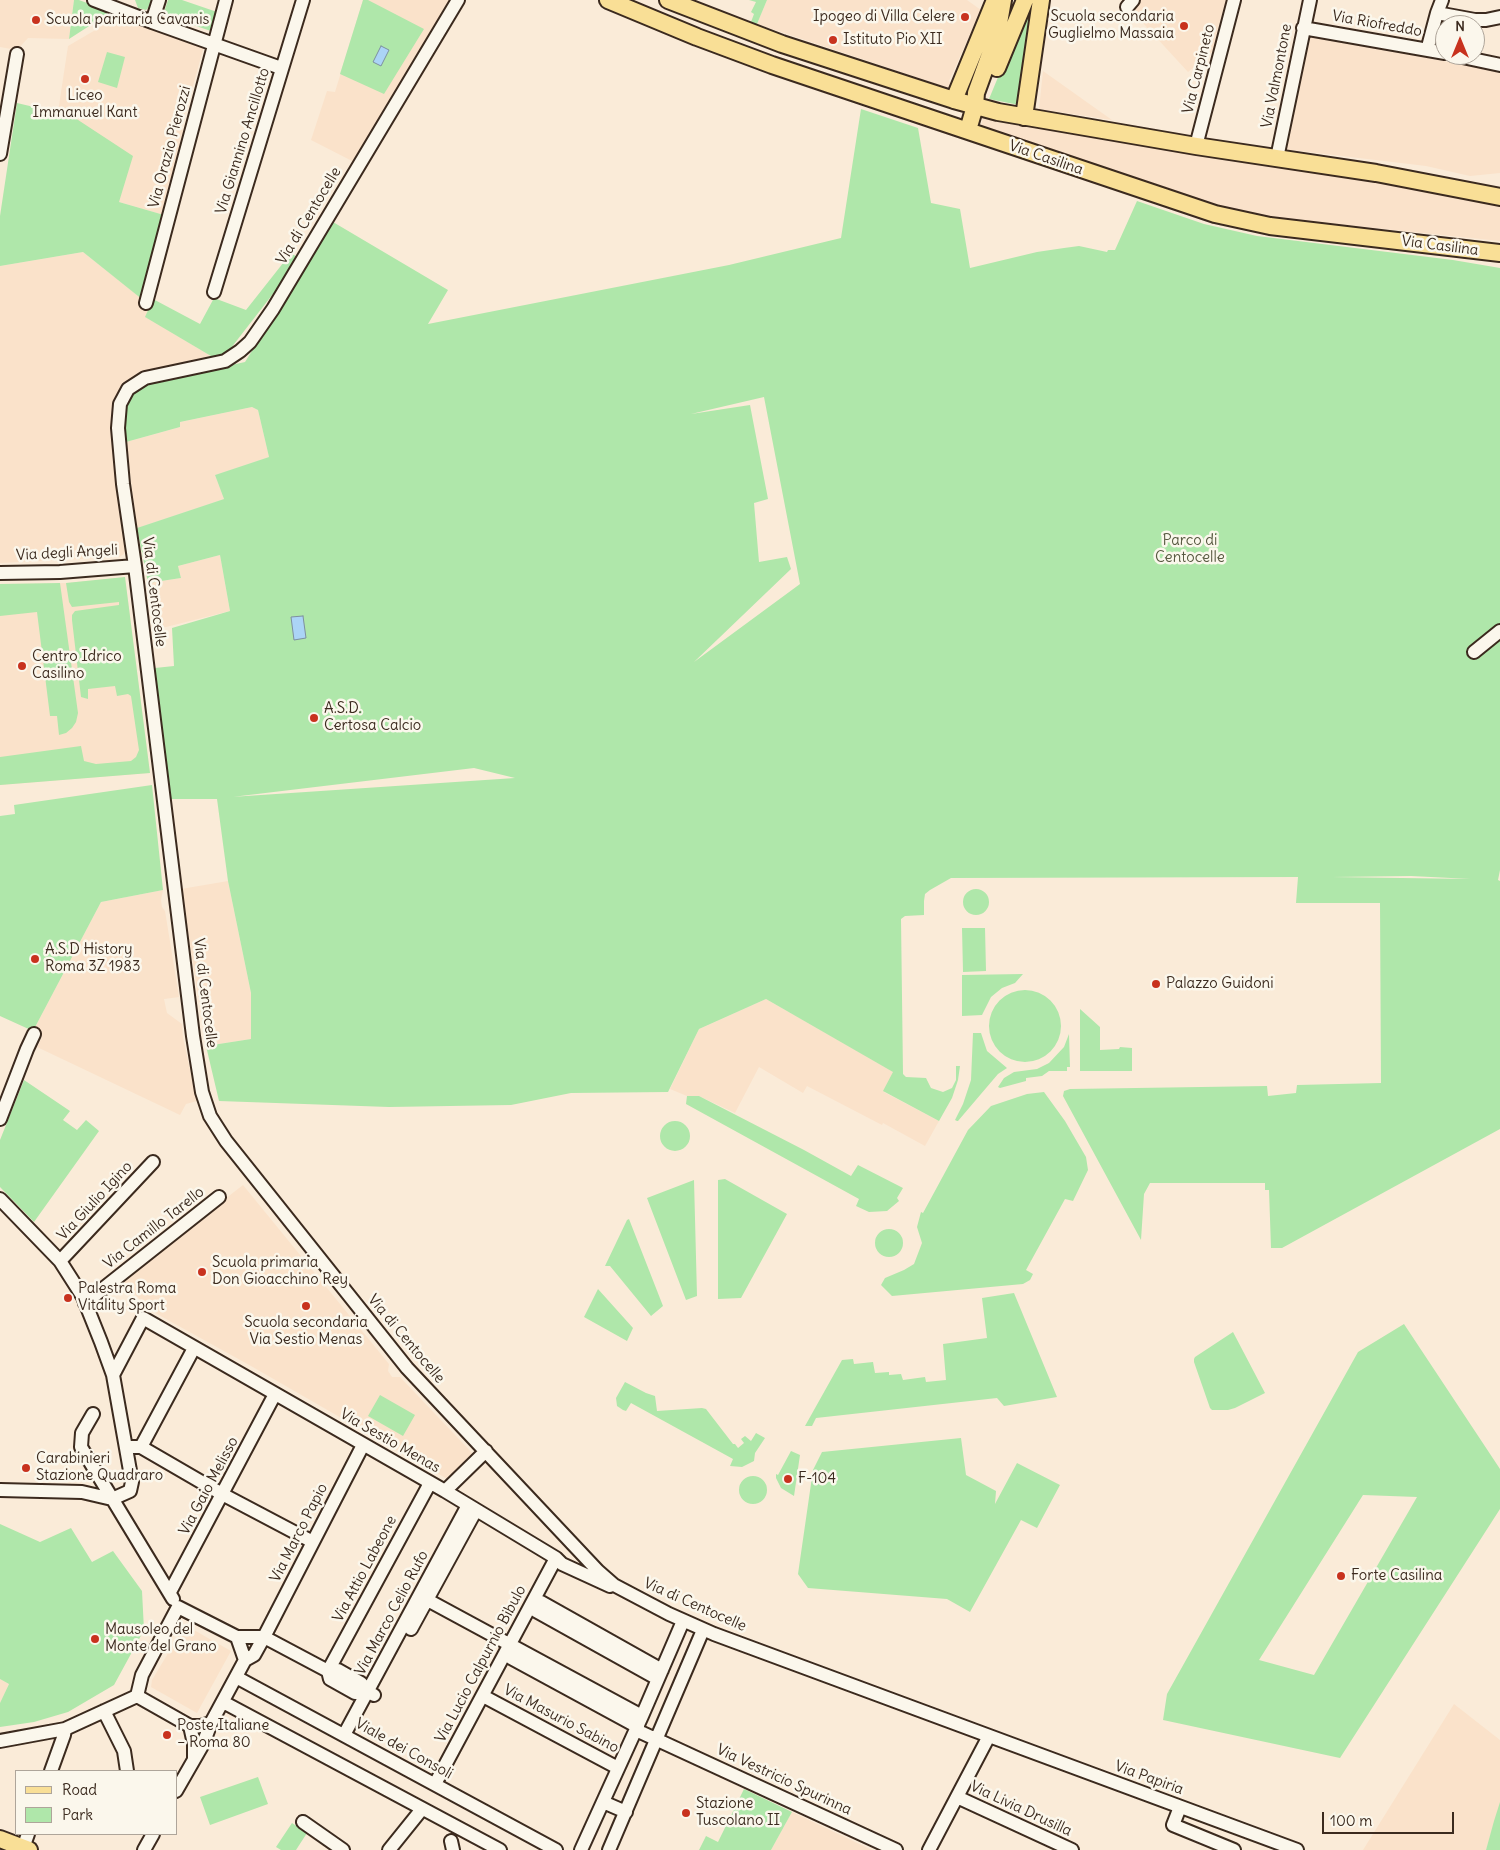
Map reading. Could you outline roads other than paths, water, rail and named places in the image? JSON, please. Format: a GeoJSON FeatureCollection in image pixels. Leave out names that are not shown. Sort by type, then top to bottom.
{"type":"FeatureCollection","features":[{"type":"Feature","properties":{"kind":"main road","name":"Via Casilina"},"geometry":{"type":"LineString","coordinates":[[608,0],[746,55],[1187,205],[1239,220],[1316,232],[1500,253]]}},
{"type":"Feature","properties":{"kind":"main road","name":"Via Casilina"},"geometry":{"type":"LineString","coordinates":[[668,0],[762,37],[954,100],[1024,118],[1376,173],[1500,197]]}},
{"type":"Feature","properties":{"kind":"main road"},"geometry":{"type":"LineString","coordinates":[[954,100],[995,0]]}},
{"type":"Feature","properties":{"kind":"main road"},"geometry":{"type":"LineString","coordinates":[[968,130],[975,106],[976,93],[997,35],[1003,0]]}},
{"type":"Feature","properties":{"kind":"main road"},"geometry":{"type":"LineString","coordinates":[[975,106],[981,102],[985,95],[1026,0]]}},
{"type":"Feature","properties":{"kind":"main road"},"geometry":{"type":"LineString","coordinates":[[1024,118],[1041,0]]}},
{"type":"Feature","properties":{"kind":"main road"},"geometry":{"type":"LineString","coordinates":[[0,1840],[27,1844]]}},
{"type":"Feature","properties":{"kind":"street"},"geometry":{"type":"LineString","coordinates":[[94,0],[282,68]]}},
{"type":"Feature","properties":{"kind":"street"},"geometry":{"type":"LineString","coordinates":[[152,22],[159,0]]}},
{"type":"Feature","properties":{"kind":"street","name":"Via Orazio Pierozzi"},"geometry":{"type":"LineString","coordinates":[[146,303],[226,0]]}},
{"type":"Feature","properties":{"kind":"street","name":"Via Giannino Ancillotto"},"geometry":{"type":"LineString","coordinates":[[214,292],[302,0]]}},
{"type":"Feature","properties":{"kind":"street","name":"Via di Centocelle"},"geometry":{"type":"LineString","coordinates":[[458,0],[278,301],[250,342],[225,360],[163,373],[139,381],[125,394],[119,412],[118,428],[123,484],[194,1036],[202,1092],[208,1112],[226,1141],[407,1368],[598,1571],[622,1590],[703,1630],[988,1736]]}},
{"type":"Feature","properties":{"kind":"street","name":"Via Carpineto"},"geometry":{"type":"LineString","coordinates":[[1196,146],[1234,0]]}},
{"type":"Feature","properties":{"kind":"street","name":"Via Valmontone"},"geometry":{"type":"LineString","coordinates":[[1277,158],[1302,28],[1310,0]]}},
{"type":"Feature","properties":{"kind":"street"},"geometry":{"type":"LineString","coordinates":[[1429,43],[1442,0]]}},
{"type":"Feature","properties":{"kind":"street"},"geometry":{"type":"LineString","coordinates":[[1437,13],[1475,20],[1500,17]]}},
{"type":"Feature","properties":{"kind":"street","name":"Via Riofreddo"},"geometry":{"type":"LineString","coordinates":[[1302,28],[1435,51]]}},
{"type":"Feature","properties":{"kind":"street"},"geometry":{"type":"LineString","coordinates":[[0,154],[17,54]]}},
{"type":"Feature","properties":{"kind":"street"},"geometry":{"type":"LineString","coordinates":[[1485,62],[1500,65]]}},
{"type":"Feature","properties":{"kind":"street","name":"Via degli Angeli"},"geometry":{"type":"LineString","coordinates":[[0,573],[60,572],[135,566]]}},
{"type":"Feature","properties":{"kind":"street"},"geometry":{"type":"LineString","coordinates":[[1474,652],[1500,631]]}},
{"type":"Feature","properties":{"kind":"street"},"geometry":{"type":"LineString","coordinates":[[0,1119],[34,1034]]}},
{"type":"Feature","properties":{"kind":"street","name":"Via Giulio Igino"},"geometry":{"type":"LineString","coordinates":[[60,1261],[153,1162]]}},
{"type":"Feature","properties":{"kind":"street","name":"Via Camillo Tarello"},"geometry":{"type":"LineString","coordinates":[[85,1303],[219,1198]]}},
{"type":"Feature","properties":{"kind":"street"},"geometry":{"type":"LineString","coordinates":[[0,1199],[60,1261],[85,1303],[102,1342],[113,1375],[132,1482],[130,1491],[112,1499],[82,1492],[0,1490]]}},
{"type":"Feature","properties":{"kind":"street","name":"Via Sestio Menas"},"geometry":{"type":"LineString","coordinates":[[113,1375],[143,1318],[445,1491],[559,1561],[599,1582],[622,1590]]}},
{"type":"Feature","properties":{"kind":"street"},"geometry":{"type":"LineString","coordinates":[[141,1446],[194,1348]]}},
{"type":"Feature","properties":{"kind":"street","name":"Via Gaio Melisso"},"geometry":{"type":"LineString","coordinates":[[170,1592],[275,1394]]}},
{"type":"Feature","properties":{"kind":"street"},"geometry":{"type":"LineString","coordinates":[[94,1414],[82,1433],[81,1447],[178,1607],[237,1637],[264,1637],[328,1671],[330,1679],[355,1693],[371,1693]]}},
{"type":"Feature","properties":{"kind":"street","name":"Via Marco Papio"},"geometry":{"type":"LineString","coordinates":[[178,1787],[205,1740],[211,1723],[245,1660],[254,1655],[264,1637],[363,1445]]}},
{"type":"Feature","properties":{"kind":"street"},"geometry":{"type":"LineString","coordinates":[[127,1447],[141,1446],[222,1494],[313,1542]]}},
{"type":"Feature","properties":{"kind":"street"},"geometry":{"type":"LineString","coordinates":[[445,1491],[486,1451]]}},
{"type":"Feature","properties":{"kind":"street","name":"Via Attio Labeone"},"geometry":{"type":"LineString","coordinates":[[328,1671],[430,1483]]}},
{"type":"Feature","properties":{"kind":"street","name":"Via Marco Celio Rufo"},"geometry":{"type":"LineString","coordinates":[[348,1737],[472,1508]]}},
{"type":"Feature","properties":{"kind":"street","name":"Via Lucio Calpurnio Bibulo"},"geometry":{"type":"LineString","coordinates":[[438,1786],[513,1650],[539,1607],[559,1561]]}},
{"type":"Feature","properties":{"kind":"street","name":"Via Lucio Calpurnio Bibulo"},"geometry":{"type":"LineString","coordinates":[[513,1650],[559,1561]]}},
{"type":"Feature","properties":{"kind":"street"},"geometry":{"type":"LineString","coordinates":[[424,1597],[639,1724]]}},
{"type":"Feature","properties":{"kind":"street"},"geometry":{"type":"LineString","coordinates":[[137,1696],[143,1674],[178,1607]]}},
{"type":"Feature","properties":{"kind":"street"},"geometry":{"type":"LineString","coordinates":[[539,1607],[660,1675]]}},
{"type":"Feature","properties":{"kind":"street"},"geometry":{"type":"LineString","coordinates":[[581,1850],[639,1724],[683,1621]]}},
{"type":"Feature","properties":{"kind":"street"},"geometry":{"type":"LineString","coordinates":[[609,1850],[658,1740],[703,1630]]}},
{"type":"Feature","properties":{"kind":"street"},"geometry":{"type":"LineString","coordinates":[[237,1637],[245,1660]]}},
{"type":"Feature","properties":{"kind":"street","name":"Viale dei Consoli"},"geometry":{"type":"LineString","coordinates":[[236,1677],[556,1850]]}},
{"type":"Feature","properties":{"kind":"street"},"geometry":{"type":"LineString","coordinates":[[0,1741],[65,1729],[137,1696]]}},
{"type":"Feature","properties":{"kind":"street"},"geometry":{"type":"LineString","coordinates":[[137,1696],[190,1726],[201,1726],[211,1723]]}},
{"type":"Feature","properties":{"kind":"street","name":"Via Masurio Sabino"},"geometry":{"type":"LineString","coordinates":[[486,1698],[618,1768]]}},
{"type":"Feature","properties":{"kind":"street"},"geometry":{"type":"LineString","coordinates":[[223,1702],[500,1850]]}},
{"type":"Feature","properties":{"kind":"street"},"geometry":{"type":"LineString","coordinates":[[104,1711],[124,1751],[127,1770]]}},
{"type":"Feature","properties":{"kind":"street","name":"Via Vestricio Spurinna"},"geometry":{"type":"LineString","coordinates":[[639,1724],[658,1740],[896,1850]]}},
{"type":"Feature","properties":{"kind":"street"},"geometry":{"type":"LineString","coordinates":[[190,1726],[194,1744],[194,1758]]}},
{"type":"Feature","properties":{"kind":"street"},"geometry":{"type":"LineString","coordinates":[[51,1770],[65,1729]]}},
{"type":"Feature","properties":{"kind":"street"},"geometry":{"type":"LineString","coordinates":[[929,1850],[988,1736]]}},
{"type":"Feature","properties":{"kind":"street","name":"Via Papiria"},"geometry":{"type":"LineString","coordinates":[[988,1736],[1246,1832],[1259,1843],[1297,1850]]}},
{"type":"Feature","properties":{"kind":"street","name":"Via Livia Drusilla"},"geometry":{"type":"LineString","coordinates":[[957,1796],[1072,1850]]}},
{"type":"Feature","properties":{"kind":"street"},"geometry":{"type":"LineString","coordinates":[[604,1802],[626,1812]]}},
{"type":"Feature","properties":{"kind":"street"},"geometry":{"type":"LineString","coordinates":[[1180,1807],[1173,1825],[1234,1850]]}},
{"type":"Feature","properties":{"kind":"street"},"geometry":{"type":"LineString","coordinates":[[389,1850],[422,1809]]}},
{"type":"Feature","properties":{"kind":"street"},"geometry":{"type":"LineString","coordinates":[[303,1822],[343,1850]]}},
{"type":"Feature","properties":{"kind":"street"},"geometry":{"type":"LineString","coordinates":[[1238,1850],[1246,1832]]}},
{"type":"Feature","properties":{"kind":"street"},"geometry":{"type":"LineString","coordinates":[[144,1850],[152,1835]]}},
{"type":"Feature","properties":{"kind":"water"},"geometry":{"type":"Polygon","coordinates":[[[381,46],[389,50],[381,66],[373,62],[381,46]]]}},
{"type":"Feature","properties":{"kind":"water"},"geometry":{"type":"Polygon","coordinates":[[[303,616],[306,638],[294,640],[291,617],[303,616]]]}},
{"type":"Feature","properties":{"kind":"place","name":"Ipogeo di Villa Celere"},"geometry":{"type":"Point","coordinates":[965,17]}},
{"type":"Feature","properties":{"kind":"place","name":"Scuola paritaria Cavanis"},"geometry":{"type":"Point","coordinates":[36,20]}},
{"type":"Feature","properties":{"kind":"place","name":"Scuola secondaria Guglielmo Massaia"},"geometry":{"type":"Point","coordinates":[1184,26]}},
{"type":"Feature","properties":{"kind":"place","name":"Istituto Pio XII"},"geometry":{"type":"Point","coordinates":[833,40]}},
{"type":"Feature","properties":{"kind":"place","name":"Liceo Immanuel Kant"},"geometry":{"type":"Point","coordinates":[85,79]}},
{"type":"Feature","properties":{"kind":"place","name":"Centro Idrico Casilino"},"geometry":{"type":"Point","coordinates":[22,666]}},
{"type":"Feature","properties":{"kind":"place","name":"A.S.D. Certosa Calcio"},"geometry":{"type":"Point","coordinates":[314,718]}},
{"type":"Feature","properties":{"kind":"place","name":"A.S.D History Roma 3Z 1983"},"geometry":{"type":"Point","coordinates":[35,959]}},
{"type":"Feature","properties":{"kind":"place","name":"Palazzo Guidoni"},"geometry":{"type":"Point","coordinates":[1156,984]}},
{"type":"Feature","properties":{"kind":"place","name":"Scuola primaria Don Gioacchino Rey"},"geometry":{"type":"Point","coordinates":[202,1272]}},
{"type":"Feature","properties":{"kind":"place","name":"Palestra Roma Vitality Sport"},"geometry":{"type":"Point","coordinates":[68,1298]}},
{"type":"Feature","properties":{"kind":"place","name":"Scuola secondaria Via Sestio Menas"},"geometry":{"type":"Point","coordinates":[306,1306]}},
{"type":"Feature","properties":{"kind":"place","name":"Carabinieri Stazione Quadraro"},"geometry":{"type":"Point","coordinates":[26,1468]}},
{"type":"Feature","properties":{"kind":"place","name":"F-104"},"geometry":{"type":"Point","coordinates":[788,1479]}},
{"type":"Feature","properties":{"kind":"place","name":"Forte Casilina"},"geometry":{"type":"Point","coordinates":[1341,1576]}},
{"type":"Feature","properties":{"kind":"place","name":"Mausoleo del Monte del Grano"},"geometry":{"type":"Point","coordinates":[95,1639]}},
{"type":"Feature","properties":{"kind":"place","name":"Poste Italiane – Roma 80"},"geometry":{"type":"Point","coordinates":[167,1735]}},
{"type":"Feature","properties":{"kind":"place","name":"Stazione Tuscolano II"},"geometry":{"type":"Point","coordinates":[686,1813]}},
{"type":"Feature","properties":{"kind":"park label","name":"Parco di Centocelle"},"geometry":{"type":"Point","coordinates":[1190,550]}}]}
